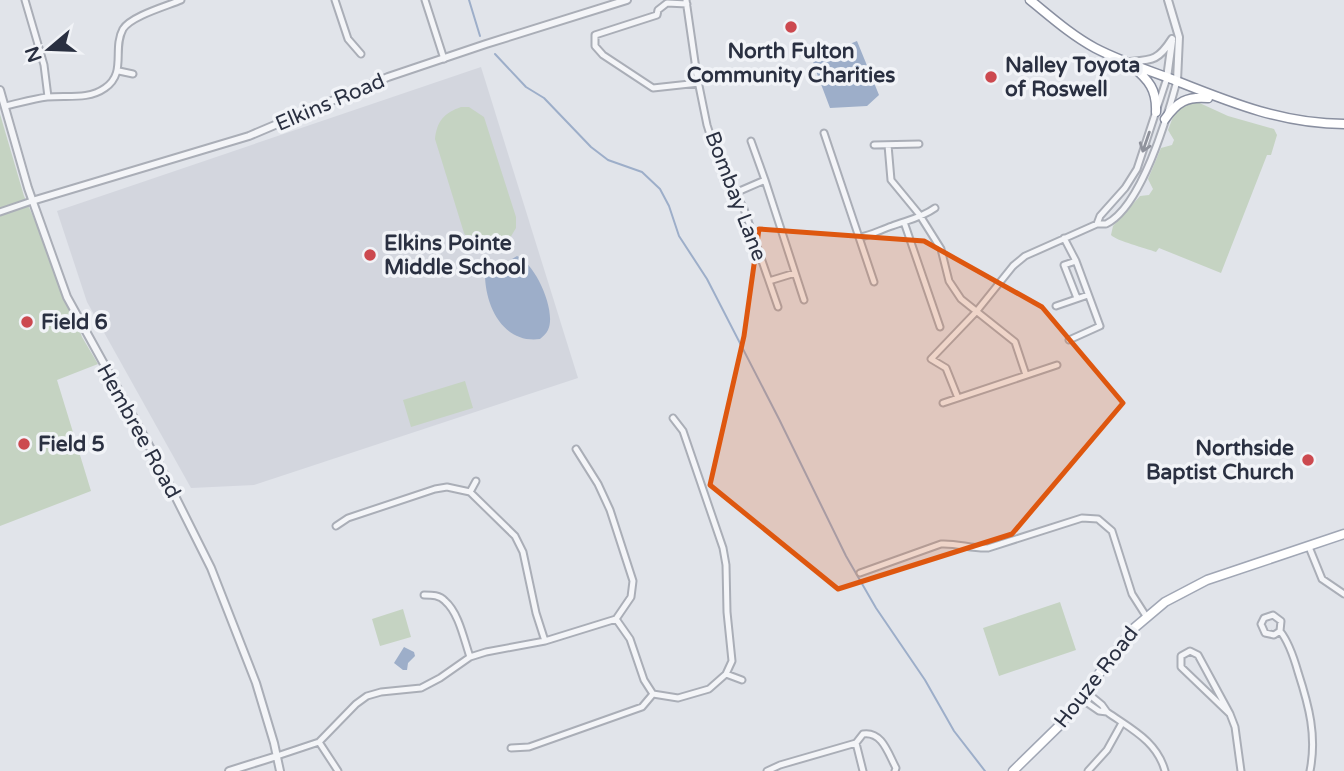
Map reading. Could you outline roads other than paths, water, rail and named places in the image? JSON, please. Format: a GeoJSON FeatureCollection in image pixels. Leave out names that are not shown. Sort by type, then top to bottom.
{"type":"FeatureCollection","features":[{"type":"Feature","properties":{"kind":"main road"},"geometry":{"type":"LineString","coordinates":[[1030,0],[1095,48],[1225,101],[1278,117],[1344,124]]}},
{"type":"Feature","properties":{"kind":"main road"},"geometry":{"type":"LineString","coordinates":[[1127,62],[1151,85],[1156,99],[1156,112]]}},
{"type":"Feature","properties":{"kind":"main road"},"geometry":{"type":"LineString","coordinates":[[1165,119],[1176,105],[1186,99],[1200,97],[1225,101]]}},
{"type":"Feature","properties":{"kind":"main road","name":"Houze Road"},"geometry":{"type":"LineString","coordinates":[[1013,771],[1048,739],[1121,642],[1146,616],[1181,592],[1207,580],[1344,534]]}},
{"type":"Feature","properties":{"kind":"street"},"geometry":{"type":"LineString","coordinates":[[25,0],[44,65],[48,97]]}},
{"type":"Feature","properties":{"kind":"street"},"geometry":{"type":"LineString","coordinates":[[5,106],[48,97],[96,93],[113,80],[119,71],[120,39],[124,29],[138,18],[181,0]]}},
{"type":"Feature","properties":{"kind":"street"},"geometry":{"type":"LineString","coordinates":[[335,0],[348,38],[361,54]]}},
{"type":"Feature","properties":{"kind":"street"},"geometry":{"type":"LineString","coordinates":[[425,0],[444,59]]}},
{"type":"Feature","properties":{"kind":"street","name":"Elkins Road"},"geometry":{"type":"LineString","coordinates":[[32,201],[249,136],[349,92],[610,3],[627,0]]}},
{"type":"Feature","properties":{"kind":"street"},"geometry":{"type":"LineString","coordinates":[[958,398],[946,368],[931,359],[976,312],[1013,265],[1063,237],[1097,224],[1106,225],[1133,195],[1144,174],[1177,81],[1180,46],[1167,0]]}},
{"type":"Feature","properties":{"kind":"street"},"geometry":{"type":"LineString","coordinates":[[687,2],[667,3],[658,10],[657,15],[595,35],[595,46],[603,55],[653,88],[699,83]]}},
{"type":"Feature","properties":{"kind":"street","name":"Bombay Lane"},"geometry":{"type":"LineString","coordinates":[[687,2],[707,125],[720,166],[744,209],[778,307]]}},
{"type":"Feature","properties":{"kind":"street"},"geometry":{"type":"LineString","coordinates":[[1097,224],[1100,215],[1125,188],[1137,169],[1167,78],[1175,29]]}},
{"type":"Feature","properties":{"kind":"street"},"geometry":{"type":"LineString","coordinates":[[1127,62],[1145,62],[1156,58],[1172,39]]}},
{"type":"Feature","properties":{"kind":"street"},"geometry":{"type":"LineString","coordinates":[[119,71],[133,75]]}},
{"type":"Feature","properties":{"kind":"street","name":"Hembree Road"},"geometry":{"type":"LineString","coordinates":[[0,90],[32,201],[67,297],[156,460],[211,568],[254,679],[280,771]]}},
{"type":"Feature","properties":{"kind":"street"},"geometry":{"type":"LineString","coordinates":[[824,133],[874,282]]}},
{"type":"Feature","properties":{"kind":"street"},"geometry":{"type":"LineString","coordinates":[[751,141],[804,300]]}},
{"type":"Feature","properties":{"kind":"street"},"geometry":{"type":"LineString","coordinates":[[874,145],[919,144]]}},
{"type":"Feature","properties":{"kind":"street"},"geometry":{"type":"LineString","coordinates":[[888,145],[891,180],[921,217],[942,249],[949,281],[961,299],[1015,342],[1026,375]]}},
{"type":"Feature","properties":{"kind":"street"},"geometry":{"type":"LineString","coordinates":[[735,192],[765,180]]}},
{"type":"Feature","properties":{"kind":"street"},"geometry":{"type":"LineString","coordinates":[[0,212],[32,201]]}},
{"type":"Feature","properties":{"kind":"street"},"geometry":{"type":"LineString","coordinates":[[860,237],[873,235],[921,217],[934,208]]}},
{"type":"Feature","properties":{"kind":"street"},"geometry":{"type":"LineString","coordinates":[[904,222],[940,327]]}},
{"type":"Feature","properties":{"kind":"street"},"geometry":{"type":"LineString","coordinates":[[1063,237],[1076,261],[1100,326],[1069,340]]}},
{"type":"Feature","properties":{"kind":"street"},"geometry":{"type":"LineString","coordinates":[[1076,261],[1064,265],[1077,298]]}},
{"type":"Feature","properties":{"kind":"street"},"geometry":{"type":"LineString","coordinates":[[769,281],[795,273]]}},
{"type":"Feature","properties":{"kind":"street"},"geometry":{"type":"LineString","coordinates":[[1055,306],[1088,295]]}},
{"type":"Feature","properties":{"kind":"street"},"geometry":{"type":"LineString","coordinates":[[943,403],[1058,365]]}},
{"type":"Feature","properties":{"kind":"street"},"geometry":{"type":"LineString","coordinates":[[616,619],[630,639],[644,680],[653,694],[678,698],[709,689],[726,674],[732,660],[724,557],[683,431],[673,418]]}},
{"type":"Feature","properties":{"kind":"street"},"geometry":{"type":"LineString","coordinates":[[229,771],[318,742],[366,696],[421,688],[470,657],[545,642],[616,619],[631,597],[633,581],[606,502],[576,450]]}},
{"type":"Feature","properties":{"kind":"street"},"geometry":{"type":"LineString","coordinates":[[470,492],[476,481]]}},
{"type":"Feature","properties":{"kind":"street"},"geometry":{"type":"LineString","coordinates":[[336,526],[348,518],[435,489],[447,487],[470,492],[514,536],[523,552],[545,642]]}},
{"type":"Feature","properties":{"kind":"street"},"geometry":{"type":"LineString","coordinates":[[860,573],[941,544],[988,548],[1082,518],[1093,518],[1104,522],[1112,531],[1132,594],[1146,616]]}},
{"type":"Feature","properties":{"kind":"street"},"geometry":{"type":"LineString","coordinates":[[1309,547],[1322,579],[1344,594]]}},
{"type":"Feature","properties":{"kind":"street"},"geometry":{"type":"LineString","coordinates":[[424,595],[437,596],[446,601],[454,614],[470,657]]}},
{"type":"Feature","properties":{"kind":"street"},"geometry":{"type":"LineString","coordinates":[[1280,631],[1295,662],[1310,711],[1313,758],[1310,771]]}},
{"type":"Feature","properties":{"kind":"street"},"geometry":{"type":"LineString","coordinates":[[1230,714],[1181,667],[1180,659],[1183,653],[1190,651],[1198,655],[1230,714],[1235,726],[1241,771]]}},
{"type":"Feature","properties":{"kind":"street"},"geometry":{"type":"LineString","coordinates":[[726,674],[742,680]]}},
{"type":"Feature","properties":{"kind":"street"},"geometry":{"type":"LineString","coordinates":[[511,748],[529,747],[642,707],[653,694]]}},
{"type":"Feature","properties":{"kind":"street"},"geometry":{"type":"LineString","coordinates":[[1082,694],[1102,705],[1107,712],[1151,744],[1162,760],[1165,771]]}},
{"type":"Feature","properties":{"kind":"street"},"geometry":{"type":"LineString","coordinates":[[1088,771],[1107,750],[1122,723]]}},
{"type":"Feature","properties":{"kind":"street"},"geometry":{"type":"LineString","coordinates":[[767,771],[856,743],[863,734],[875,734],[881,739],[896,768],[895,771]]}},
{"type":"Feature","properties":{"kind":"street"},"geometry":{"type":"LineString","coordinates":[[318,742],[338,771]]}},
{"type":"Feature","properties":{"kind":"street"},"geometry":{"type":"LineString","coordinates":[[856,743],[863,771]]}},
{"type":"Feature","properties":{"kind":"water"},"geometry":{"type":"Polygon","coordinates":[[[857,41],[879,95],[867,106],[830,108],[813,63],[818,57],[857,41]]]}},
{"type":"Feature","properties":{"kind":"water"},"geometry":{"type":"Polygon","coordinates":[[[517,256],[531,268],[547,300],[550,322],[540,339],[527,339],[506,328],[498,319],[488,296],[485,271],[517,256]]]}},
{"type":"Feature","properties":{"kind":"water"},"geometry":{"type":"Polygon","coordinates":[[[404,647],[414,652],[415,656],[408,663],[407,670],[394,663],[404,647]]]}},
{"type":"Feature","properties":{"kind":"waterway"},"geometry":{"type":"LineString","coordinates":[[469,0],[480,36]]}},
{"type":"Feature","properties":{"kind":"waterway"},"geometry":{"type":"LineString","coordinates":[[495,54],[526,87],[544,98],[591,147],[608,160],[642,172],[660,189],[679,236],[707,279],[846,556],[876,608],[925,680],[954,731],[985,771]]}},
{"type":"Feature","properties":{"kind":"place","name":"North Fulton Community Charities"},"geometry":{"type":"Point","coordinates":[791,27]}},
{"type":"Feature","properties":{"kind":"place","name":"Nalley Toyota of Roswell"},"geometry":{"type":"Point","coordinates":[991,77]}},
{"type":"Feature","properties":{"kind":"place","name":"Elkins Pointe Middle School"},"geometry":{"type":"Point","coordinates":[370,255]}},
{"type":"Feature","properties":{"kind":"place","name":"Field 6"},"geometry":{"type":"Point","coordinates":[27,322]}},
{"type":"Feature","properties":{"kind":"place","name":"Field 5"},"geometry":{"type":"Point","coordinates":[24,444]}},
{"type":"Feature","properties":{"kind":"place","name":"Northside Baptist Church"},"geometry":{"type":"Point","coordinates":[1308,460]}}]}
